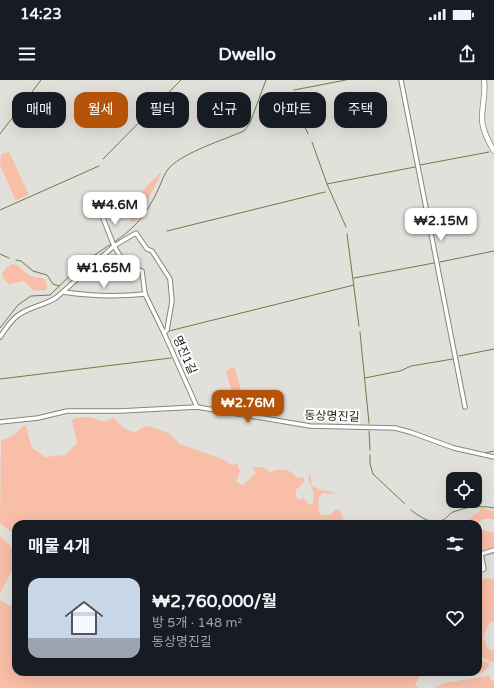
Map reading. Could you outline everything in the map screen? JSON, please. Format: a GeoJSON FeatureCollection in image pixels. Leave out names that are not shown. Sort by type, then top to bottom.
{"type":"FeatureCollection","features":[{"type":"Feature","properties":{"kind":"main road"},"geometry":{"type":"LineString","coordinates":[[484,80],[485,99],[482,118],[483,130],[494,151]]}},
{"type":"Feature","properties":{"kind":"street"},"geometry":{"type":"LineString","coordinates":[[401,80],[465,407]]}},
{"type":"Feature","properties":{"kind":"street"},"geometry":{"type":"LineString","coordinates":[[103,218],[114,246],[125,264],[142,272],[145,294],[164,333]]}},
{"type":"Feature","properties":{"kind":"street","name":"명진1길"},"geometry":{"type":"LineString","coordinates":[[0,337],[11,322],[20,314],[49,303],[114,246],[136,233],[147,250],[152,251],[170,279],[172,301],[167,330],[164,333],[197,407]]}},
{"type":"Feature","properties":{"kind":"street"},"geometry":{"type":"LineString","coordinates":[[62,292],[109,297],[121,294],[131,296],[145,294]]}},
{"type":"Feature","properties":{"kind":"street","name":"동상명진길"},"geometry":{"type":"LineString","coordinates":[[0,422],[38,418],[67,411],[120,411],[197,407],[272,421],[310,426],[395,428],[454,448],[494,458]]}},
{"type":"Feature","properties":{"kind":"street"},"geometry":{"type":"LineString","coordinates":[[482,553],[494,550]]}},
{"type":"Feature","properties":{"kind":"shaded area"},"geometry":{"type":"Polygon","coordinates":[[[9,152],[28,193],[28,195],[17,200],[15,199],[0,165],[1,154],[9,152]]]}},
{"type":"Feature","properties":{"kind":"shaded area"},"geometry":{"type":"Polygon","coordinates":[[[161,172],[139,217],[133,222],[124,209],[161,172]]]}},
{"type":"Feature","properties":{"kind":"shaded area"},"geometry":{"type":"Polygon","coordinates":[[[12,264],[19,266],[30,275],[43,278],[47,287],[45,290],[34,291],[24,281],[9,284],[4,280],[2,273],[12,264]]]}},
{"type":"Feature","properties":{"kind":"shaded area"},"geometry":{"type":"Polygon","coordinates":[[[233,367],[235,368],[241,391],[233,394],[226,371],[233,367]]]}},
{"type":"Feature","properties":{"kind":"shaded area"},"geometry":{"type":"Polygon","coordinates":[[[90,417],[104,422],[113,418],[132,432],[136,432],[141,428],[149,426],[169,433],[180,444],[222,459],[232,465],[237,464],[240,471],[236,482],[243,485],[256,473],[253,469],[255,467],[263,467],[270,472],[281,470],[290,472],[296,477],[304,478],[304,482],[296,490],[296,497],[300,500],[304,498],[309,505],[313,503],[314,494],[308,478],[310,473],[312,486],[320,490],[334,492],[332,494],[322,493],[318,500],[319,512],[322,515],[330,515],[336,509],[340,511],[344,520],[12,520],[12,532],[0,523],[1,441],[14,435],[23,426],[26,426],[32,448],[45,457],[65,455],[77,443],[72,420],[75,418],[90,417]]]}},
{"type":"Feature","properties":{"kind":"shaded area"},"geometry":{"type":"Polygon","coordinates":[[[481,508],[494,511],[494,519],[467,520],[479,512],[481,508]]]}},
{"type":"Feature","properties":{"kind":"shaded area"},"geometry":{"type":"Polygon","coordinates":[[[482,530],[494,533],[494,547],[482,551],[482,530]]]}},
{"type":"Feature","properties":{"kind":"shaded area"},"geometry":{"type":"Polygon","coordinates":[[[0,536],[12,548],[12,569],[0,594],[0,536]]]}},
{"type":"Feature","properties":{"kind":"shaded area"},"geometry":{"type":"Polygon","coordinates":[[[482,578],[494,579],[494,621],[489,623],[483,637],[488,649],[494,650],[494,661],[492,662],[482,658],[482,578]]]}},
{"type":"Feature","properties":{"kind":"shaded area"},"geometry":{"type":"Polygon","coordinates":[[[0,600],[10,606],[12,604],[12,676],[419,676],[415,685],[419,688],[0,688],[0,600]]]}},
{"type":"Feature","properties":{"kind":"shaded area"},"geometry":{"type":"Polygon","coordinates":[[[482,660],[490,663],[482,672],[482,660]]]}},
{"type":"Feature","properties":{"kind":"shaded area"},"geometry":{"type":"Polygon","coordinates":[[[489,676],[494,683],[494,688],[433,688],[444,683],[489,676]]]}},
{"type":"Feature","properties":{"kind":"waterway"},"geometry":{"type":"LineString","coordinates":[[0,134],[41,80]]}},
{"type":"Feature","properties":{"kind":"waterway"},"geometry":{"type":"LineString","coordinates":[[103,159],[181,80]]}},
{"type":"Feature","properties":{"kind":"waterway"},"geometry":{"type":"LineString","coordinates":[[113,243],[128,232],[144,214],[170,167],[194,151],[244,131],[250,123],[266,80]]}},
{"type":"Feature","properties":{"kind":"waterway"},"geometry":{"type":"LineString","coordinates":[[294,90],[346,80]]}},
{"type":"Feature","properties":{"kind":"waterway"},"geometry":{"type":"LineString","coordinates":[[305,128],[308,134]]}},
{"type":"Feature","properties":{"kind":"waterway"},"geometry":{"type":"LineString","coordinates":[[312,142],[327,184],[346,227]]}},
{"type":"Feature","properties":{"kind":"waterway"},"geometry":{"type":"LineString","coordinates":[[420,165],[489,152]]}},
{"type":"Feature","properties":{"kind":"waterway"},"geometry":{"type":"LineString","coordinates":[[0,210],[99,166]]}},
{"type":"Feature","properties":{"kind":"waterway"},"geometry":{"type":"LineString","coordinates":[[327,184],[415,167]]}},
{"type":"Feature","properties":{"kind":"waterway"},"geometry":{"type":"LineString","coordinates":[[167,231],[325,192]]}},
{"type":"Feature","properties":{"kind":"waterway"},"geometry":{"type":"LineString","coordinates":[[347,234],[359,326]]}},
{"type":"Feature","properties":{"kind":"waterway"},"geometry":{"type":"LineString","coordinates":[[0,328],[18,305],[31,296],[50,295],[84,262],[111,244]]}},
{"type":"Feature","properties":{"kind":"waterway"},"geometry":{"type":"LineString","coordinates":[[440,262],[494,251]]}},
{"type":"Feature","properties":{"kind":"waterway"},"geometry":{"type":"LineString","coordinates":[[0,254],[9,258]]}},
{"type":"Feature","properties":{"kind":"waterway"},"geometry":{"type":"LineString","coordinates":[[16,260],[21,261],[33,271],[47,275],[53,284],[59,286]]}},
{"type":"Feature","properties":{"kind":"waterway"},"geometry":{"type":"LineString","coordinates":[[354,278],[434,263]]}},
{"type":"Feature","properties":{"kind":"waterway"},"geometry":{"type":"LineString","coordinates":[[169,331],[354,285]]}},
{"type":"Feature","properties":{"kind":"waterway"},"geometry":{"type":"LineString","coordinates":[[360,332],[369,423]]}},
{"type":"Feature","properties":{"kind":"waterway"},"geometry":{"type":"LineString","coordinates":[[459,356],[494,349]]}},
{"type":"Feature","properties":{"kind":"waterway"},"geometry":{"type":"LineString","coordinates":[[0,379],[171,358]]}},
{"type":"Feature","properties":{"kind":"waterway"},"geometry":{"type":"LineString","coordinates":[[365,378],[400,371],[411,366],[453,359]]}},
{"type":"Feature","properties":{"kind":"waterway"},"geometry":{"type":"LineString","coordinates":[[369,431],[370,450]]}},
{"type":"Feature","properties":{"kind":"waterway"},"geometry":{"type":"LineString","coordinates":[[484,453],[494,451]]}},
{"type":"Feature","properties":{"kind":"waterway"},"geometry":{"type":"LineString","coordinates":[[370,455],[370,464],[373,474],[405,504]]}},
{"type":"Feature","properties":{"kind":"waterway"},"geometry":{"type":"LineString","coordinates":[[443,520],[453,512],[463,509],[473,507],[494,508]]}},
{"type":"Feature","properties":{"kind":"waterway"},"geometry":{"type":"LineString","coordinates":[[411,510],[427,520]]}}]}
